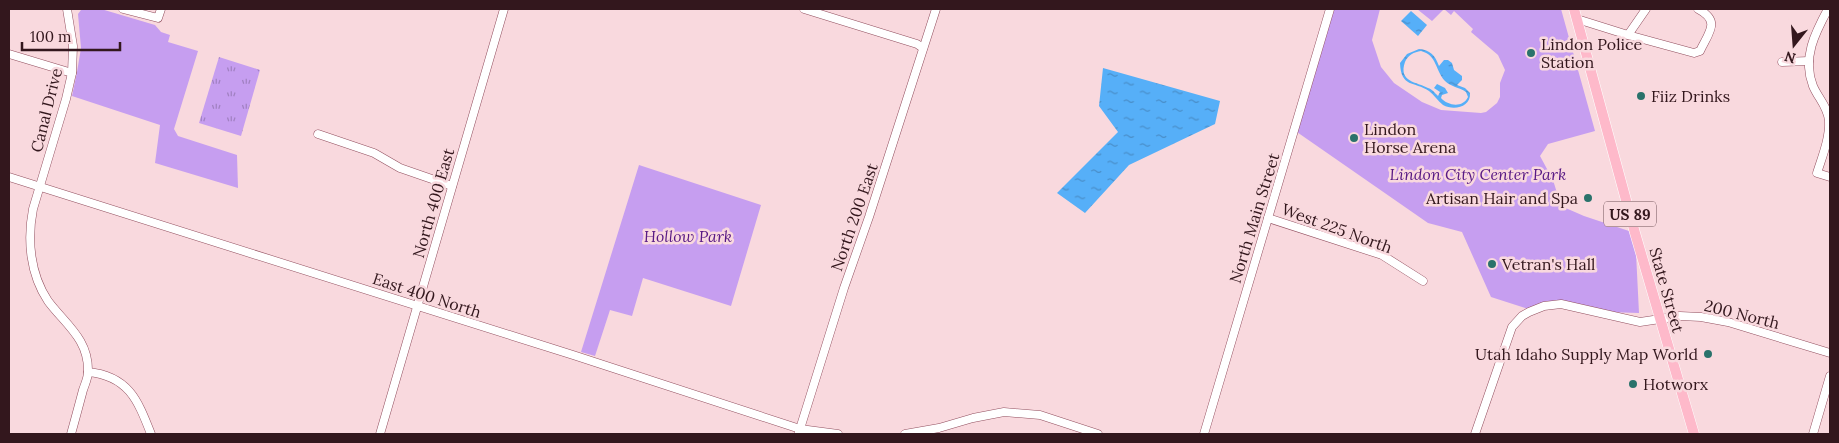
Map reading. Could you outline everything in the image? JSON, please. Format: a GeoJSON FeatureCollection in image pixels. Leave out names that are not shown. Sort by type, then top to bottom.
{"type":"FeatureCollection","features":[{"type":"Feature","properties":{"kind":"main road","name":"State Street"},"geometry":{"type":"LineString","coordinates":[[1574,9],[1634,228],[1694,434]]}},
{"type":"Feature","properties":{"kind":"street","name":"Canal Drive"},"geometry":{"type":"LineString","coordinates":[[67,9],[73,46],[72,73],[30,224],[31,254],[36,276],[48,300],[79,336],[85,352],[88,372]]}},
{"type":"Feature","properties":{"kind":"street"},"geometry":{"type":"LineString","coordinates":[[123,9],[158,18],[161,9]]}},
{"type":"Feature","properties":{"kind":"street","name":"North 400 East"},"geometry":{"type":"LineString","coordinates":[[380,434],[504,9]]}},
{"type":"Feature","properties":{"kind":"street"},"geometry":{"type":"LineString","coordinates":[[804,9],[917,44],[923,48]]}},
{"type":"Feature","properties":{"kind":"street","name":"North 200 East"},"geometry":{"type":"LineString","coordinates":[[799,432],[844,288],[872,208],[936,9]]}},
{"type":"Feature","properties":{"kind":"street","name":"North Main Street"},"geometry":{"type":"LineString","coordinates":[[1204,434],[1330,9]]}},
{"type":"Feature","properties":{"kind":"street"},"geometry":{"type":"LineString","coordinates":[[1628,35],[1646,9]]}},
{"type":"Feature","properties":{"kind":"street"},"geometry":{"type":"LineString","coordinates":[[1577,19],[1694,53],[1700,51],[1712,27],[1709,15],[1698,9]]}},
{"type":"Feature","properties":{"kind":"street"},"geometry":{"type":"LineString","coordinates":[[1828,9],[1812,42],[1809,61],[1813,85],[1824,104],[1829,121],[1817,173],[1830,177]]}},
{"type":"Feature","properties":{"kind":"street"},"geometry":{"type":"LineString","coordinates":[[9,54],[72,73]]}},
{"type":"Feature","properties":{"kind":"street"},"geometry":{"type":"LineString","coordinates":[[1782,62],[1809,61]]}},
{"type":"Feature","properties":{"kind":"street"},"geometry":{"type":"LineString","coordinates":[[318,134],[374,153],[400,168],[452,186]]}},
{"type":"Feature","properties":{"kind":"street","name":"East 400 North"},"geometry":{"type":"LineString","coordinates":[[9,177],[418,306],[799,432],[838,434]]}},
{"type":"Feature","properties":{"kind":"street","name":"West 225 North"},"geometry":{"type":"LineString","coordinates":[[1268,218],[1382,255],[1422,281]]}},
{"type":"Feature","properties":{"kind":"street","name":"200 North"},"geometry":{"type":"LineString","coordinates":[[1475,434],[1512,327],[1522,316],[1544,306],[1561,304],[1640,322],[1680,316],[1701,317],[1728,322],[1830,353]]}},
{"type":"Feature","properties":{"kind":"street"},"geometry":{"type":"LineString","coordinates":[[71,434],[88,372],[104,375],[118,382],[131,392],[139,404],[151,434]]}},
{"type":"Feature","properties":{"kind":"street"},"geometry":{"type":"LineString","coordinates":[[1813,434],[1830,376]]}},
{"type":"Feature","properties":{"kind":"street"},"geometry":{"type":"LineString","coordinates":[[905,434],[939,428],[973,418],[1004,412],[1040,415],[1098,434]]}},
{"type":"Feature","properties":{"kind":"green space"},"geometry":{"type":"Polygon","coordinates":[[[101,9],[155,25],[161,32],[170,35],[168,42],[198,51],[174,129],[178,136],[237,155],[238,188],[155,163],[160,125],[72,96],[81,48],[78,14],[81,10],[101,9]]]}},
{"type":"Feature","properties":{"kind":"green space","name":"Lindon City Center Park"},"geometry":{"type":"Polygon","coordinates":[[[1330,9],[1380,9],[1372,40],[1381,67],[1394,83],[1422,102],[1441,110],[1481,113],[1486,112],[1497,103],[1500,97],[1500,83],[1505,70],[1498,55],[1471,32],[1473,29],[1454,11],[1451,15],[1444,9],[1561,9],[1595,131],[1548,144],[1540,156],[1553,180],[1561,206],[1584,216],[1635,233],[1639,313],[1607,312],[1560,300],[1545,302],[1528,309],[1491,297],[1462,232],[1428,223],[1294,130],[1330,9]]]}},
{"type":"Feature","properties":{"kind":"green space"},"geometry":{"type":"Polygon","coordinates":[[[1417,9],[1444,9],[1432,21],[1417,9]]]}},
{"type":"Feature","properties":{"kind":"green space"},"geometry":{"type":"Polygon","coordinates":[[[219,57],[260,70],[241,136],[199,123],[219,57]]]}},
{"type":"Feature","properties":{"kind":"green space","name":"Hollow Park"},"geometry":{"type":"Polygon","coordinates":[[[639,165],[761,205],[731,306],[643,278],[632,316],[610,310],[595,356],[581,352],[639,165]]]}},
{"type":"Feature","properties":{"kind":"water"},"geometry":{"type":"Polygon","coordinates":[[[1411,11],[1427,25],[1418,36],[1401,21],[1411,11]]]}},
{"type":"Feature","properties":{"kind":"water"},"geometry":{"type":"Polygon","coordinates":[[[1419,49],[1432,54],[1439,66],[1444,60],[1452,63],[1454,70],[1462,76],[1462,80],[1457,85],[1465,88],[1470,93],[1468,102],[1457,108],[1447,107],[1429,91],[1409,83],[1403,77],[1400,63],[1407,54],[1419,49]],[[1418,51],[1408,57],[1404,69],[1406,77],[1431,89],[1438,96],[1440,92],[1434,88],[1437,84],[1445,88],[1448,93],[1442,95],[1441,98],[1447,103],[1455,105],[1466,101],[1468,97],[1466,92],[1445,81],[1433,59],[1426,53],[1418,51]]]}},
{"type":"Feature","properties":{"kind":"water"},"geometry":{"type":"Polygon","coordinates":[[[1103,68],[1220,101],[1215,124],[1129,165],[1085,213],[1057,193],[1118,132],[1099,106],[1103,68]]]}},
{"type":"Feature","properties":{"kind":"place","name":"Lindon Police Station"},"geometry":{"type":"Point","coordinates":[1531,53]}},
{"type":"Feature","properties":{"kind":"place","name":"Fiiz Drinks"},"geometry":{"type":"Point","coordinates":[1641,96]}},
{"type":"Feature","properties":{"kind":"place","name":"Lindon Horse Arena"},"geometry":{"type":"Point","coordinates":[1354,138]}},
{"type":"Feature","properties":{"kind":"place","name":"Artisan Hair and Spa"},"geometry":{"type":"Point","coordinates":[1588,198]}},
{"type":"Feature","properties":{"kind":"place","name":"Vetran's Hall"},"geometry":{"type":"Point","coordinates":[1492,264]}},
{"type":"Feature","properties":{"kind":"place","name":"Utah Idaho Supply Map World"},"geometry":{"type":"Point","coordinates":[1708,354]}},
{"type":"Feature","properties":{"kind":"place","name":"Hotworx"},"geometry":{"type":"Point","coordinates":[1633,384]}}]}
